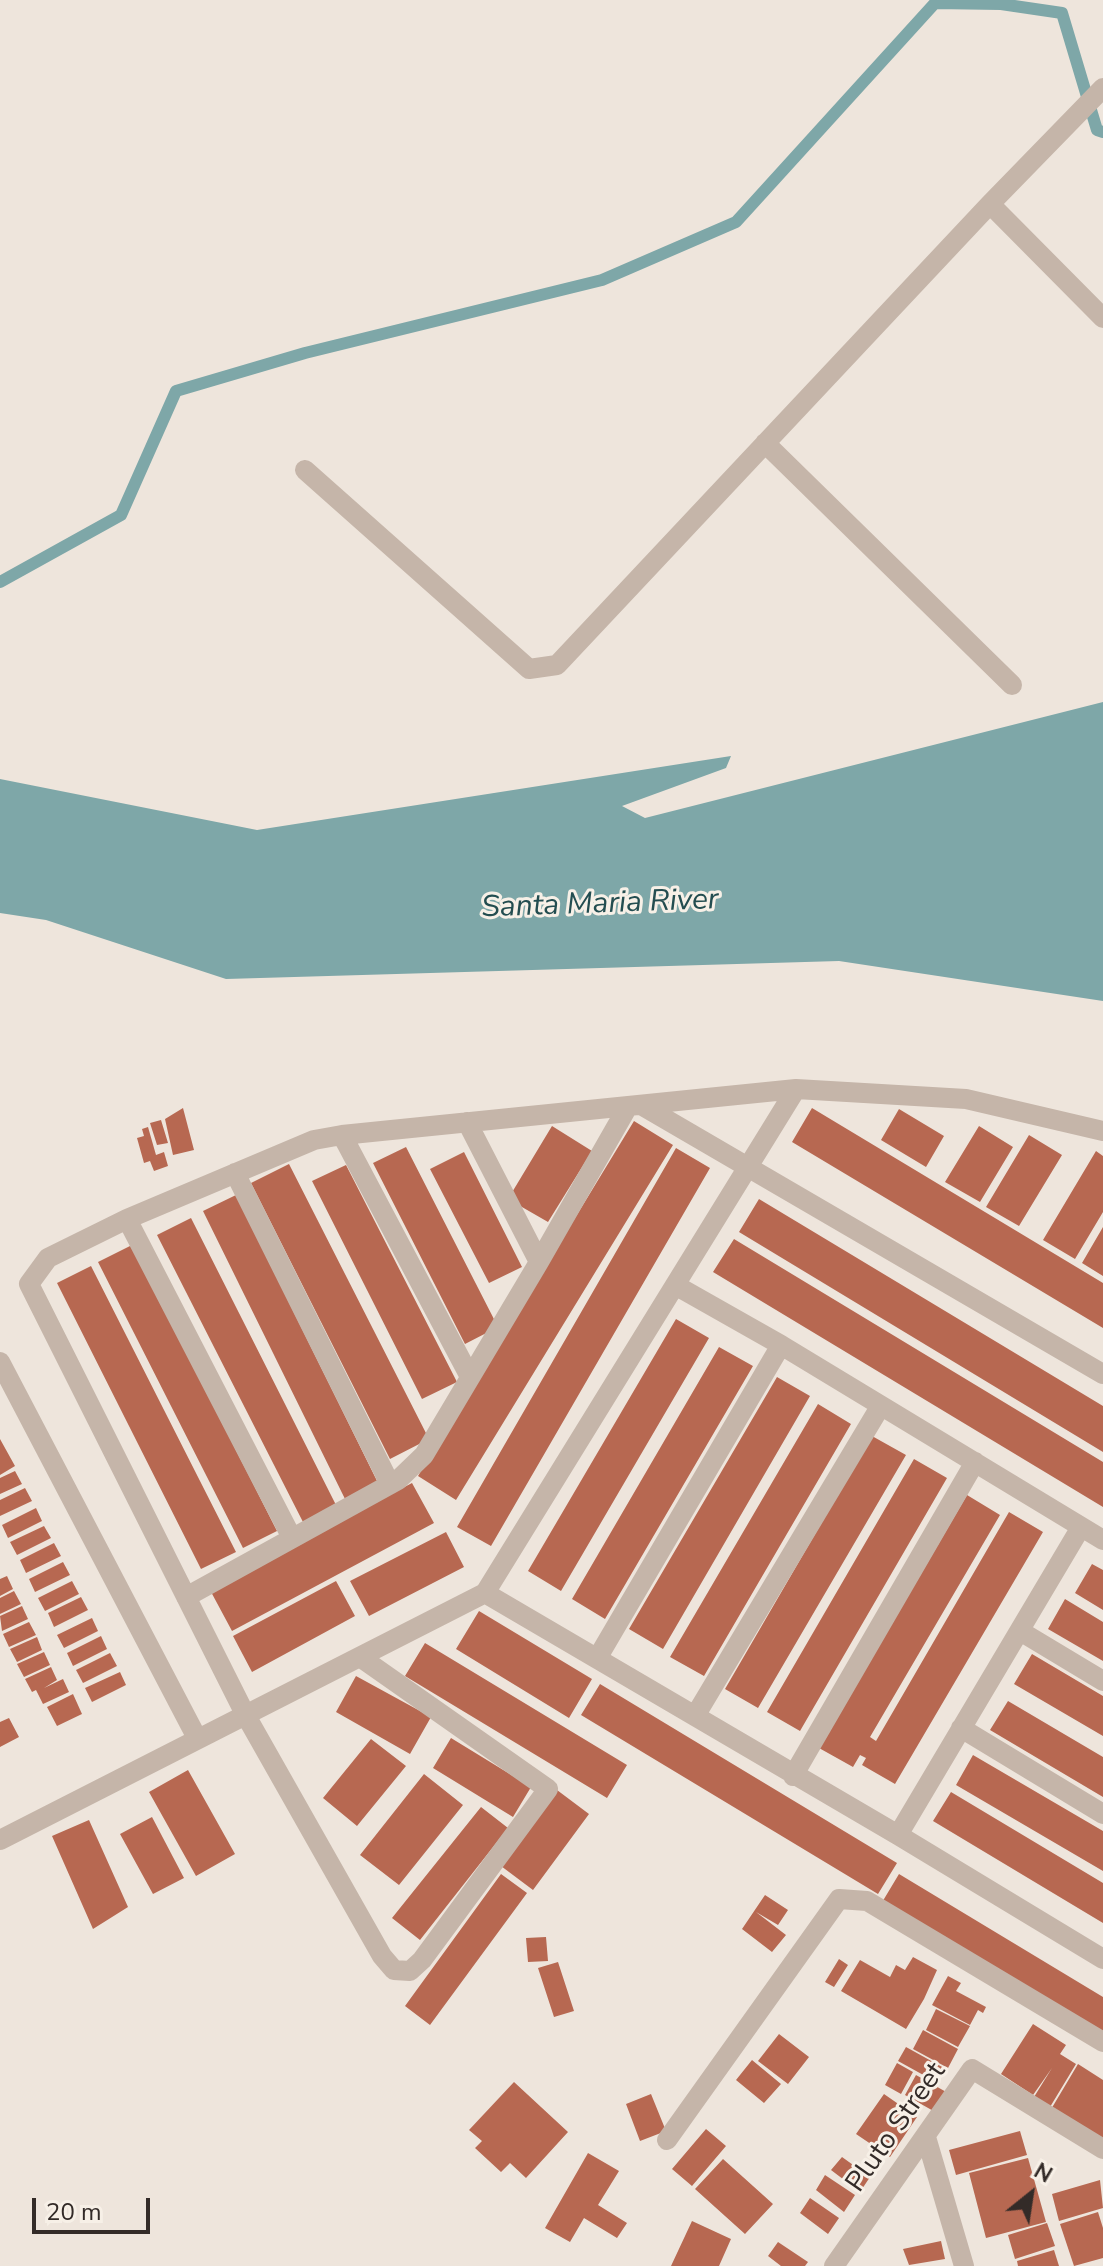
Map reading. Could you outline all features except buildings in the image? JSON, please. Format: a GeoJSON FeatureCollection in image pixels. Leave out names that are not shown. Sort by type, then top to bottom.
{"type":"FeatureCollection","features":[{"type":"Feature","properties":{"kind":"street"},"geometry":{"type":"LineString","coordinates":[[305,470],[529,669],[557,665],[1103,88]]}},
{"type":"Feature","properties":{"kind":"street"},"geometry":{"type":"LineString","coordinates":[[990,204],[1103,318]]}},
{"type":"Feature","properties":{"kind":"street"},"geometry":{"type":"LineString","coordinates":[[765,443],[1012,685]]}},
{"type":"Feature","properties":{"kind":"street"},"geometry":{"type":"LineString","coordinates":[[0,1840],[485,1593],[796,1089]]}},
{"type":"Feature","properties":{"kind":"street"},"geometry":{"type":"LineString","coordinates":[[360,1657],[548,1789],[422,1960],[410,1971],[394,1970],[382,1956],[245,1714],[29,1284],[48,1258],[127,1219],[235,1173],[314,1140],[342,1135],[796,1089],[966,1099],[1103,1131]]}},
{"type":"Feature","properties":{"kind":"street"},"geometry":{"type":"LineString","coordinates":[[635,1107],[750,1167],[1103,1374]]}},
{"type":"Feature","properties":{"kind":"street"},"geometry":{"type":"LineString","coordinates":[[186,1597],[390,1484],[409,1471],[424,1455],[469,1375],[635,1107]]}},
{"type":"Feature","properties":{"kind":"street"},"geometry":{"type":"LineString","coordinates":[[467,1122],[539,1262]]}},
{"type":"Feature","properties":{"kind":"street"},"geometry":{"type":"LineString","coordinates":[[342,1135],[469,1375]]}},
{"type":"Feature","properties":{"kind":"street"},"geometry":{"type":"LineString","coordinates":[[235,1173],[390,1484]]}},
{"type":"Feature","properties":{"kind":"street"},"geometry":{"type":"LineString","coordinates":[[127,1219],[292,1538]]}},
{"type":"Feature","properties":{"kind":"street"},"geometry":{"type":"LineString","coordinates":[[675,1285],[781,1345],[1103,1540]]}},
{"type":"Feature","properties":{"kind":"street"},"geometry":{"type":"LineString","coordinates":[[598,1657],[781,1345]]}},
{"type":"Feature","properties":{"kind":"street"},"geometry":{"type":"LineString","coordinates":[[0,1362],[197,1738]]}},
{"type":"Feature","properties":{"kind":"street"},"geometry":{"type":"LineString","coordinates":[[0,1412],[18,1400]]}},
{"type":"Feature","properties":{"kind":"street"},"geometry":{"type":"LineString","coordinates":[[695,1716],[880,1407]]}},
{"type":"Feature","properties":{"kind":"street"},"geometry":{"type":"LineString","coordinates":[[793,1776],[975,1462]]}},
{"type":"Feature","properties":{"kind":"street"},"geometry":{"type":"LineString","coordinates":[[898,1835],[1081,1527]]}},
{"type":"Feature","properties":{"kind":"street"},"geometry":{"type":"LineString","coordinates":[[485,1593],[598,1657],[1103,1959]]}},
{"type":"Feature","properties":{"kind":"street"},"geometry":{"type":"LineString","coordinates":[[1020,1631],[1103,1681]]}},
{"type":"Feature","properties":{"kind":"street"},"geometry":{"type":"LineString","coordinates":[[961,1728],[1103,1814]]}},
{"type":"Feature","properties":{"kind":"street"},"geometry":{"type":"LineString","coordinates":[[667,2140],[839,1899],[867,1901],[1103,2042]]}},
{"type":"Feature","properties":{"kind":"street","name":"Pluto Street"},"geometry":{"type":"LineString","coordinates":[[834,2266],[972,2069],[1101,2154]]}},
{"type":"Feature","properties":{"kind":"street"},"geometry":{"type":"LineString","coordinates":[[926,2137],[964,2266]]}},
{"type":"Feature","properties":{"kind":"water","name":"Santa Maria River"},"geometry":{"type":"Polygon","coordinates":[[[1103,702],[1103,1001],[839,961],[226,979],[46,920],[0,913],[0,779],[257,830],[731,756],[726,768],[622,806],[645,818],[1103,702]]]}},
{"type":"Feature","properties":{"kind":"waterway"},"geometry":{"type":"LineString","coordinates":[[0,582],[121,515],[176,391],[305,353],[602,280],[736,222],[935,3],[1001,4],[1062,13],[1097,130],[1103,132]]}}]}
